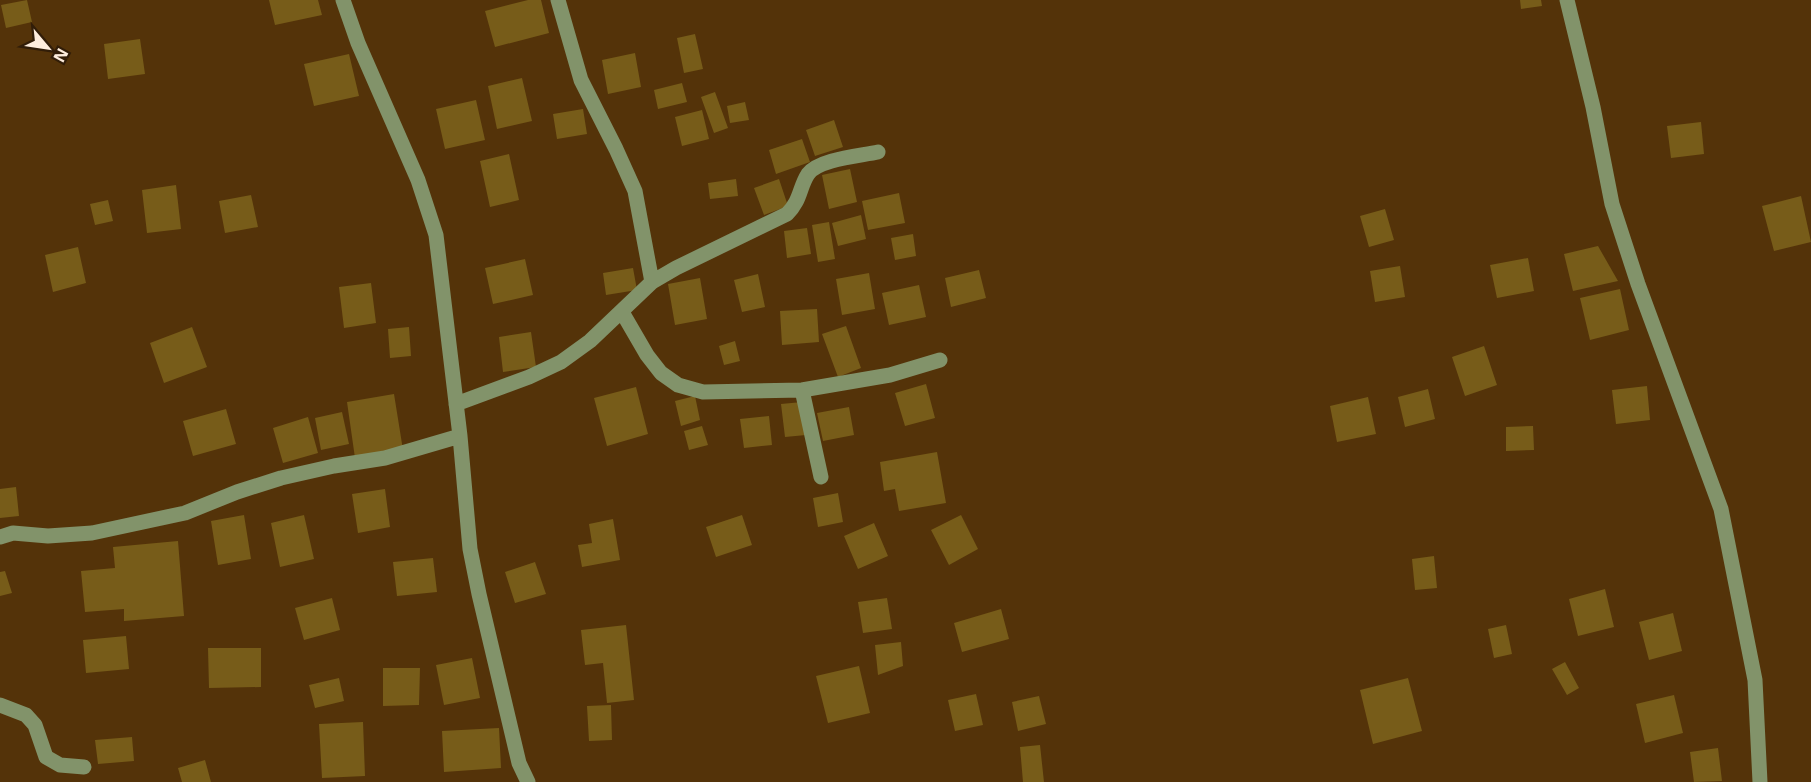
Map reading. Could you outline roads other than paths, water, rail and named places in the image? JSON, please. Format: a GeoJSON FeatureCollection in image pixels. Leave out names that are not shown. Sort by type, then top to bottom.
{"type":"FeatureCollection","features":[{"type":"Feature","properties":{"kind":"street"},"geometry":{"type":"LineString","coordinates":[[344,0],[358,43],[418,180],[436,235],[460,436],[470,549],[519,763],[528,782]]}},
{"type":"Feature","properties":{"kind":"street"},"geometry":{"type":"LineString","coordinates":[[558,0],[580,80],[635,191],[652,282]]}},
{"type":"Feature","properties":{"kind":"street"},"geometry":{"type":"LineString","coordinates":[[1567,0],[1593,107],[1612,204],[1642,295],[1721,509],[1755,680],[1760,782]]}},
{"type":"Feature","properties":{"kind":"street"},"geometry":{"type":"LineString","coordinates":[[456,404],[529,377],[561,362],[590,341],[652,282],[787,214],[796,206],[808,174],[819,164],[878,152]]}},
{"type":"Feature","properties":{"kind":"street"},"geometry":{"type":"LineString","coordinates":[[622,312],[661,374],[678,385],[703,392],[802,390],[890,375],[940,360]]}},
{"type":"Feature","properties":{"kind":"street"},"geometry":{"type":"LineString","coordinates":[[802,390],[820,477]]}},
{"type":"Feature","properties":{"kind":"street"},"geometry":{"type":"LineString","coordinates":[[0,537],[13,533],[48,536],[92,533],[185,513],[237,492],[281,478],[385,458],[460,436]]}},
{"type":"Feature","properties":{"kind":"street"},"geometry":{"type":"LineString","coordinates":[[0,705],[26,715],[35,725],[46,757],[60,765],[84,767]]}}]}
